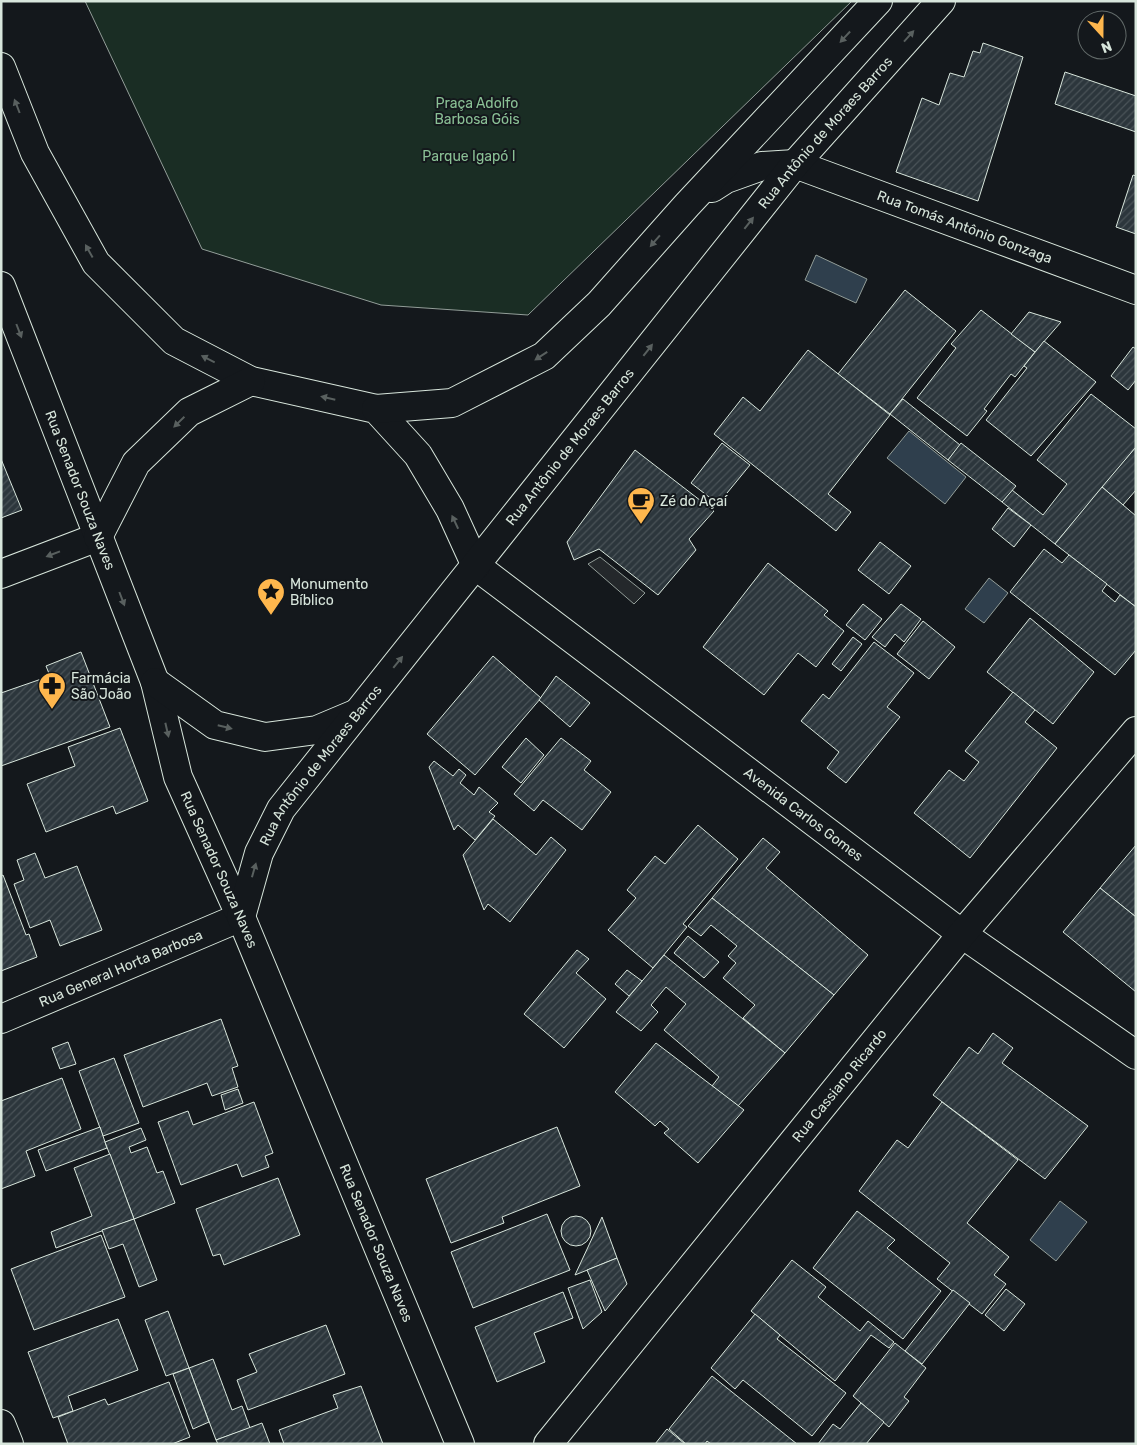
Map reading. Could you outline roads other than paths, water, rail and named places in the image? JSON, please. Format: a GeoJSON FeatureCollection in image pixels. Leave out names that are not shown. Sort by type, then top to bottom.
{"type":"FeatureCollection","features":[{"type":"Feature","properties":{"kind":"street"},"geometry":{"type":"LineString","coordinates":[[1,67],[35,153],[96,263],[174,341],[251,381],[376,409],[452,402],[544,356],[599,304],[687,205],[878,1]]}},
{"type":"Feature","properties":{"kind":"street","name":"Rua Antônio de Moraes Barros"},"geometry":{"type":"LineString","coordinates":[[241,917],[259,854],[281,809],[795,164],[941,1]]}},
{"type":"Feature","properties":{"kind":"street"},"geometry":{"type":"LineString","coordinates":[[687,205],[726,179],[762,166],[795,164]]}},
{"type":"Feature","properties":{"kind":"street","name":"Rua Tomás Antônio Gonzaga"},"geometry":{"type":"LineString","coordinates":[[795,164],[1136,290]]}},
{"type":"Feature","properties":{"kind":"street","name":"Rua Senador Souza Naves"},"geometry":{"type":"LineString","coordinates":[[1,286],[155,682],[178,777],[241,917],[460,1444]]}},
{"type":"Feature","properties":{"kind":"street"},"geometry":{"type":"LineString","coordinates":[[1,574],[98,537],[136,463],[189,412],[251,381]]}},
{"type":"Feature","properties":{"kind":"street"},"geometry":{"type":"LineString","coordinates":[[376,409],[418,455],[450,509],[476,566]]}},
{"type":"Feature","properties":{"kind":"street","name":"Avenida Carlos Gomes"},"geometry":{"type":"LineString","coordinates":[[476,566],[962,934],[1136,1055]]}},
{"type":"Feature","properties":{"kind":"street"},"geometry":{"type":"LineString","coordinates":[[155,682],[215,725],[265,737],[317,730],[356,714]]}},
{"type":"Feature","properties":{"kind":"street","name":"Rua Cassiano Ricardo"},"geometry":{"type":"LineString","coordinates":[[548,1444],[962,934],[1136,731]]}},
{"type":"Feature","properties":{"kind":"street","name":"Rua General Horta Barbosa"},"geometry":{"type":"LineString","coordinates":[[1,1020],[241,917]]}},
{"type":"Feature","properties":{"kind":"street"},"geometry":{"type":"LineString","coordinates":[[1,1424],[9,1444]]}},
{"type":"Feature","properties":{"kind":"water"},"geometry":{"type":"Polygon","coordinates":[[[816,255],[867,279],[856,303],[805,280],[816,255]]]}},
{"type":"Feature","properties":{"kind":"water"},"geometry":{"type":"Polygon","coordinates":[[[909,431],[966,477],[945,504],[887,458],[909,431]]]}},
{"type":"Feature","properties":{"kind":"water"},"geometry":{"type":"Polygon","coordinates":[[[989,578],[1008,593],[984,623],[965,609],[989,578]]]}},
{"type":"Feature","properties":{"kind":"water"},"geometry":{"type":"Polygon","coordinates":[[[1060,1201],[1087,1222],[1056,1261],[1030,1240],[1060,1201]]]}},
{"type":"Feature","properties":{"kind":"place","name":"Zé do Açaí"},"geometry":{"type":"Point","coordinates":[641,525]}},
{"type":"Feature","properties":{"kind":"place","name":"Monumento Bíblico"},"geometry":{"type":"Point","coordinates":[271,616]}},
{"type":"Feature","properties":{"kind":"place","name":"Farmácia São João"},"geometry":{"type":"Point","coordinates":[52,710]}},
{"type":"Feature","properties":{"kind":"park label","name":"Praça Adolfo Barbosa Góis"},"geometry":{"type":"Point","coordinates":[477,112]}},
{"type":"Feature","properties":{"kind":"park label","name":"Parque Igapó I"},"geometry":{"type":"Point","coordinates":[469,156]}}]}
